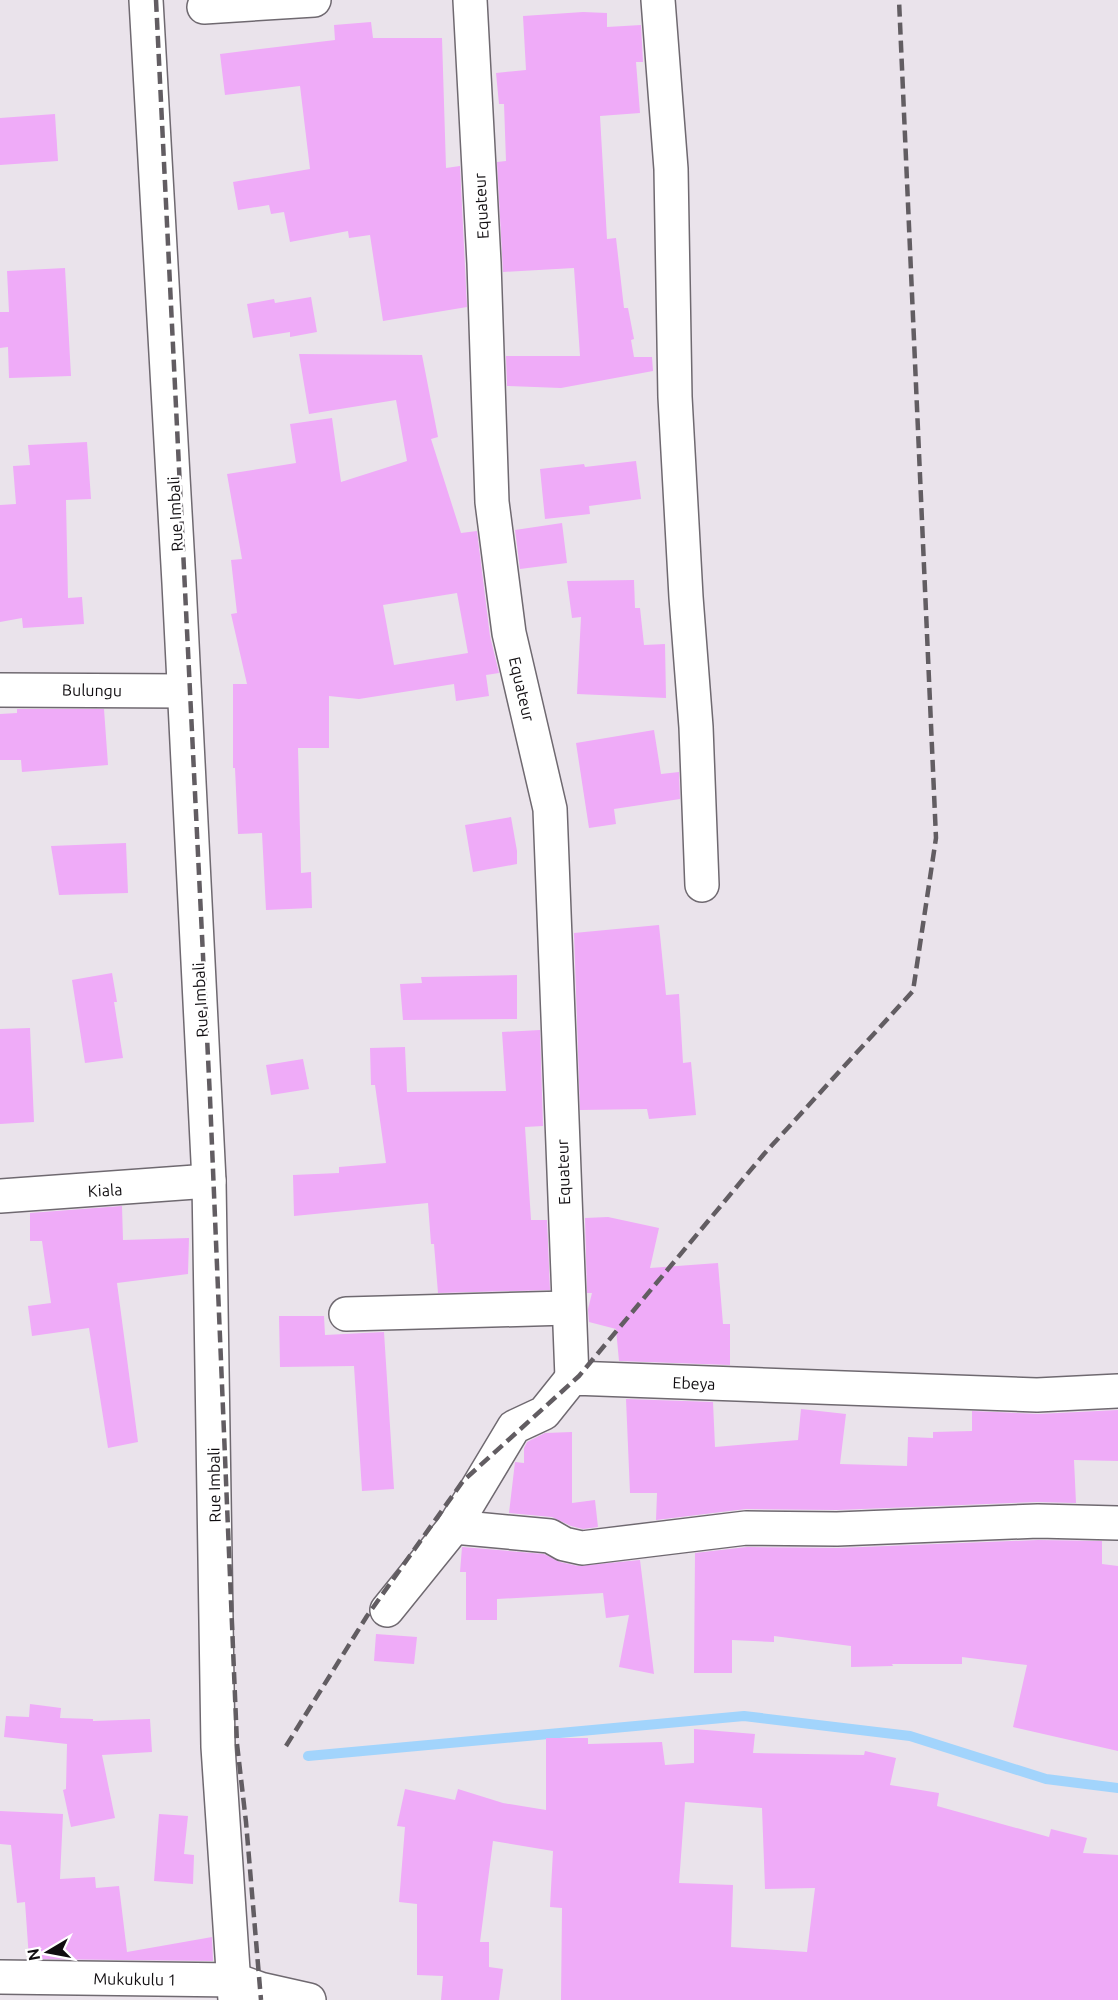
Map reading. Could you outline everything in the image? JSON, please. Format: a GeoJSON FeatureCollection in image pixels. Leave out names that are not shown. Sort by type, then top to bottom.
{"type":"FeatureCollection","features":[{"type":"Feature","properties":{"kind":"street","name":"Rue Imbali"},"geometry":{"type":"LineString","coordinates":[[146,0],[209,1181],[218,1747],[235,1990]]}},
{"type":"Feature","properties":{"kind":"street"},"geometry":{"type":"LineString","coordinates":[[204,7],[314,0]]}},
{"type":"Feature","properties":{"kind":"street","name":"Equateur"},"geometry":{"type":"LineString","coordinates":[[470,0],[484,263],[492,502],[509,633],[550,809],[572,1378]]}},
{"type":"Feature","properties":{"kind":"street"},"geometry":{"type":"LineString","coordinates":[[658,0],[671,169],[675,398],[696,727],[702,885]]}},
{"type":"Feature","properties":{"kind":"street","name":"Bulungu"},"geometry":{"type":"LineString","coordinates":[[0,690],[184,691]]}},
{"type":"Feature","properties":{"kind":"street","name":"Kiala"},"geometry":{"type":"LineString","coordinates":[[0,1196],[209,1181]]}},
{"type":"Feature","properties":{"kind":"street"},"geometry":{"type":"LineString","coordinates":[[346,1314],[568,1308]]}},
{"type":"Feature","properties":{"kind":"street"},"geometry":{"type":"LineString","coordinates":[[387,1610],[454,1527],[514,1427],[544,1413],[572,1378]]}},
{"type":"Feature","properties":{"kind":"street","name":"Ebeya"},"geometry":{"type":"LineString","coordinates":[[572,1378],[1037,1395],[1118,1391]]}},
{"type":"Feature","properties":{"kind":"street"},"geometry":{"type":"LineString","coordinates":[[454,1527],[550,1536],[564,1544],[582,1548],[746,1528],[837,1530],[1038,1521],[1118,1523]]}},
{"type":"Feature","properties":{"kind":"street","name":"Mukukulu 1"},"geometry":{"type":"LineString","coordinates":[[0,1977],[235,1990],[260,1989],[309,2000]]}},
{"type":"Feature","properties":{"kind":"building"},"geometry":{"type":"Polygon","coordinates":[[[583,12],[607,13],[607,27],[641,25],[643,62],[636,62],[640,113],[600,116],[607,239],[616,238],[624,308],[628,308],[634,339],[631,340],[634,357],[652,357],[653,371],[561,388],[507,386],[506,356],[580,356],[574,268],[503,272],[497,162],[506,161],[504,104],[499,104],[496,73],[526,70],[523,16],[583,12]]]}},
{"type":"Feature","properties":{"kind":"building"},"geometry":{"type":"Polygon","coordinates":[[[371,22],[373,38],[442,38],[446,168],[460,166],[467,307],[383,321],[370,235],[349,238],[348,231],[290,242],[284,212],[271,214],[269,205],[238,210],[233,182],[310,169],[300,86],[225,95],[220,54],[335,40],[334,25],[371,22]]]}},
{"type":"Feature","properties":{"kind":"building"},"geometry":{"type":"Polygon","coordinates":[[[55,114],[58,161],[0,165],[0,118],[55,114]]]}},
{"type":"Feature","properties":{"kind":"building"},"geometry":{"type":"Polygon","coordinates":[[[65,268],[71,376],[9,378],[8,347],[0,348],[0,312],[9,312],[7,271],[65,268]]]}},
{"type":"Feature","properties":{"kind":"building"},"geometry":{"type":"Polygon","coordinates":[[[311,297],[317,332],[290,337],[290,332],[253,338],[247,304],[274,299],[275,303],[311,297]]]}},
{"type":"Feature","properties":{"kind":"building"},"geometry":{"type":"Polygon","coordinates":[[[299,354],[422,355],[438,437],[431,439],[461,533],[477,531],[490,636],[499,673],[486,675],[489,696],[456,701],[454,684],[359,699],[329,696],[329,748],[298,748],[301,873],[311,872],[312,908],[266,910],[262,833],[238,834],[235,768],[233,768],[233,684],[247,684],[231,614],[237,613],[231,560],[242,559],[227,474],[296,463],[290,424],[332,418],[341,482],[407,461],[396,400],[309,414],[299,354]],[[457,593],[383,605],[394,665],[468,653],[457,593]]]}},
{"type":"Feature","properties":{"kind":"building"},"geometry":{"type":"Polygon","coordinates":[[[87,442],[91,499],[66,500],[68,598],[82,597],[84,624],[23,628],[22,618],[0,622],[0,505],[16,504],[13,466],[30,465],[28,445],[87,442]]]}},
{"type":"Feature","properties":{"kind":"building"},"geometry":{"type":"Polygon","coordinates":[[[636,461],[641,499],[589,506],[590,514],[545,519],[540,469],[636,461]]]}},
{"type":"Feature","properties":{"kind":"building"},"geometry":{"type":"Polygon","coordinates":[[[562,523],[567,563],[520,569],[515,530],[562,523]]]}},
{"type":"Feature","properties":{"kind":"building"},"geometry":{"type":"Polygon","coordinates":[[[634,580],[635,608],[640,608],[644,645],[665,644],[666,698],[577,694],[581,617],[572,618],[567,581],[634,580]]]}},
{"type":"Feature","properties":{"kind":"building"},"geometry":{"type":"Polygon","coordinates":[[[17,709],[104,709],[108,765],[22,772],[21,760],[0,760],[0,714],[17,713],[17,709]]]}},
{"type":"Feature","properties":{"kind":"building"},"geometry":{"type":"Polygon","coordinates":[[[654,730],[661,774],[679,772],[680,799],[614,809],[616,824],[589,828],[576,743],[654,730]]]}},
{"type":"Feature","properties":{"kind":"building"},"geometry":{"type":"Polygon","coordinates":[[[511,817],[517,864],[473,872],[465,825],[511,817]]]}},
{"type":"Feature","properties":{"kind":"building"},"geometry":{"type":"Polygon","coordinates":[[[126,843],[128,893],[59,895],[51,846],[126,843]]]}},
{"type":"Feature","properties":{"kind":"building"},"geometry":{"type":"Polygon","coordinates":[[[659,925],[666,995],[679,994],[683,1063],[691,1062],[696,1115],[649,1119],[647,1109],[580,1110],[574,933],[659,925]]]}},
{"type":"Feature","properties":{"kind":"building"},"geometry":{"type":"Polygon","coordinates":[[[112,973],[123,1058],[85,1063],[72,980],[112,973]]]}},
{"type":"Feature","properties":{"kind":"building"},"geometry":{"type":"Polygon","coordinates":[[[517,975],[517,1019],[403,1020],[400,984],[422,983],[421,977],[517,975]]]}},
{"type":"Feature","properties":{"kind":"building"},"geometry":{"type":"Polygon","coordinates":[[[30,1028],[34,1122],[0,1124],[0,1029],[30,1028]]]}},
{"type":"Feature","properties":{"kind":"building"},"geometry":{"type":"Polygon","coordinates":[[[540,1030],[543,1126],[525,1127],[531,1220],[547,1220],[550,1290],[438,1293],[428,1203],[294,1216],[293,1175],[339,1173],[339,1167],[386,1163],[375,1085],[371,1085],[370,1048],[405,1047],[407,1092],[506,1091],[502,1032],[540,1030]]]}},
{"type":"Feature","properties":{"kind":"building"},"geometry":{"type":"Polygon","coordinates":[[[303,1059],[309,1089],[271,1095],[266,1065],[303,1059]]]}},
{"type":"Feature","properties":{"kind":"building"},"geometry":{"type":"Polygon","coordinates":[[[122,1206],[123,1240],[189,1238],[188,1274],[117,1283],[138,1442],[108,1448],[89,1328],[32,1336],[28,1306],[51,1303],[42,1241],[30,1241],[30,1213],[122,1206]]]}},
{"type":"Feature","properties":{"kind":"building"},"geometry":{"type":"Polygon","coordinates":[[[608,1217],[659,1228],[650,1268],[718,1263],[723,1324],[730,1324],[730,1365],[619,1361],[616,1329],[589,1322],[588,1309],[592,1293],[587,1293],[585,1218],[608,1217]]]}},
{"type":"Feature","properties":{"kind":"building"},"geometry":{"type":"Polygon","coordinates":[[[279,1316],[324,1316],[325,1335],[384,1332],[394,1489],[362,1491],[354,1366],[280,1367],[279,1316]]]}},
{"type":"Feature","properties":{"kind":"building"},"geometry":{"type":"Polygon","coordinates":[[[626,1399],[713,1402],[715,1447],[798,1440],[801,1409],[846,1414],[840,1464],[907,1466],[908,1437],[933,1438],[933,1432],[972,1431],[972,1411],[1038,1414],[1118,1410],[1118,1461],[1074,1460],[1076,1503],[1037,1502],[837,1510],[746,1509],[656,1520],[657,1493],[630,1493],[626,1399]]]}},
{"type":"Feature","properties":{"kind":"building"},"geometry":{"type":"Polygon","coordinates":[[[572,1432],[572,1503],[595,1500],[598,1527],[583,1529],[552,1517],[509,1513],[515,1462],[524,1463],[524,1448],[527,1442],[545,1433],[572,1432]]]}},
{"type":"Feature","properties":{"kind":"building"},"geometry":{"type":"Polygon","coordinates":[[[1038,1540],[1102,1541],[1102,1564],[1118,1566],[1118,1751],[1013,1727],[1027,1665],[962,1657],[962,1664],[892,1664],[893,1666],[851,1667],[851,1646],[774,1636],[774,1642],[732,1640],[732,1673],[694,1673],[695,1553],[747,1547],[838,1548],[1038,1540]]]}},
{"type":"Feature","properties":{"kind":"building"},"geometry":{"type":"Polygon","coordinates":[[[462,1547],[544,1554],[560,1562],[578,1566],[640,1560],[654,1674],[619,1667],[629,1615],[606,1618],[603,1593],[497,1599],[497,1620],[466,1620],[466,1572],[460,1572],[462,1547]]]}},
{"type":"Feature","properties":{"kind":"building"},"geometry":{"type":"Polygon","coordinates":[[[376,1634],[417,1637],[414,1664],[374,1661],[376,1634]]]}},
{"type":"Feature","properties":{"kind":"building"},"geometry":{"type":"Polygon","coordinates":[[[30,1704],[61,1708],[60,1718],[93,1719],[93,1721],[150,1719],[152,1752],[102,1755],[115,1818],[71,1827],[63,1790],[66,1789],[67,1744],[4,1737],[6,1716],[29,1717],[30,1704]]]}},
{"type":"Feature","properties":{"kind":"building"},"geometry":{"type":"Polygon","coordinates":[[[694,1729],[755,1734],[753,1753],[864,1755],[865,1751],[896,1758],[890,1785],[939,1793],[937,1806],[1049,1837],[1051,1829],[1087,1838],[1083,1853],[1118,1855],[1118,2000],[561,2000],[562,1908],[550,1907],[553,1851],[493,1841],[480,1942],[489,1942],[489,1967],[503,1969],[499,2000],[441,2000],[443,1976],[417,1975],[417,1904],[399,1902],[405,1827],[397,1826],[405,1789],[455,1800],[458,1789],[503,1803],[546,1810],[546,1738],[588,1738],[588,1744],[662,1742],[665,1765],[694,1763],[694,1729]],[[685,1802],[679,1883],[733,1885],[731,1947],[807,1952],[815,1888],[765,1889],[762,1808],[685,1802]]]}},
{"type":"Feature","properties":{"kind":"building"},"geometry":{"type":"Polygon","coordinates":[[[0,1811],[63,1814],[60,1879],[95,1877],[96,1888],[119,1886],[127,1952],[212,1937],[213,1961],[29,1959],[25,1902],[17,1903],[11,1845],[0,1844],[0,1811]]]}},
{"type":"Feature","properties":{"kind":"building"},"geometry":{"type":"Polygon","coordinates":[[[159,1814],[188,1816],[184,1854],[194,1855],[193,1884],[154,1881],[159,1814]]]}},
{"type":"Feature","properties":{"kind":"waterway"},"geometry":{"type":"LineString","coordinates":[[308,1756],[744,1716],[910,1736],[1046,1779],[1118,1788]]}},
{"type":"Feature","properties":{"kind":"railway"},"geometry":{"type":"LineString","coordinates":[[156,0],[210,1098],[237,1744],[261,2000]]}},
{"type":"Feature","properties":{"kind":"railway"},"geometry":{"type":"LineString","coordinates":[[286,1746],[367,1616],[463,1481],[579,1376],[764,1154],[913,991],[936,838],[899,0]]}}]}
